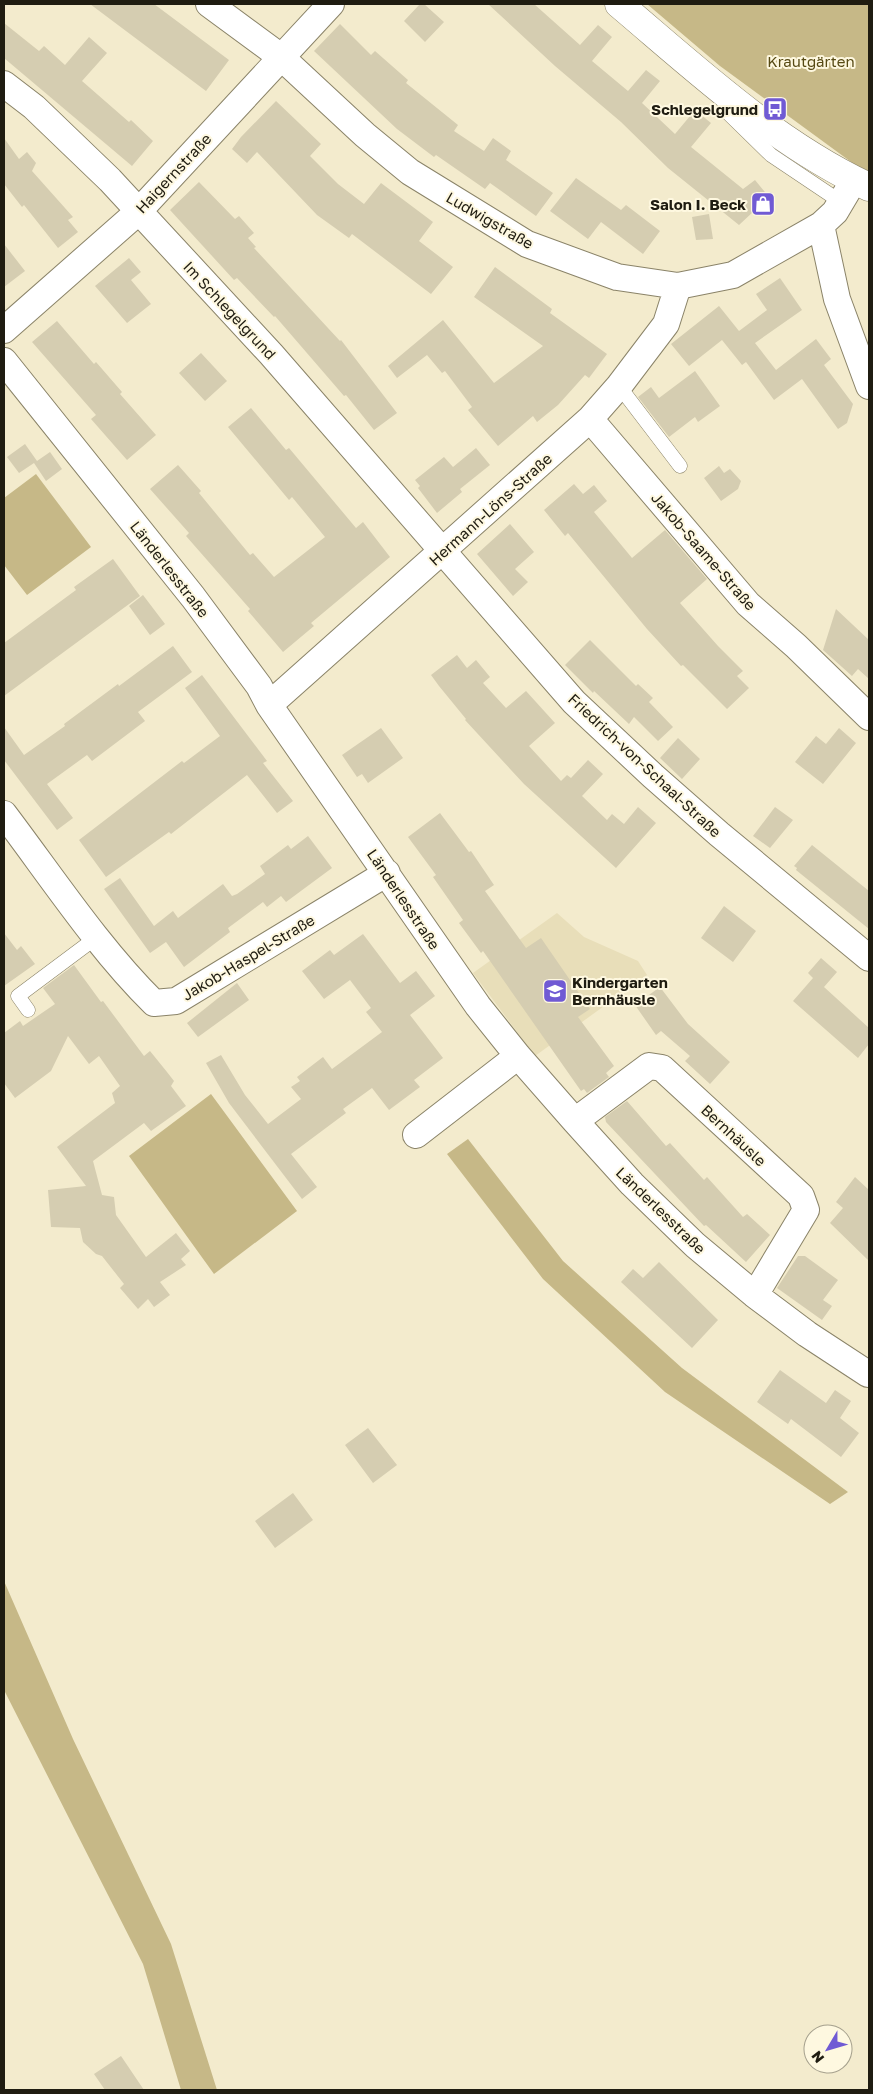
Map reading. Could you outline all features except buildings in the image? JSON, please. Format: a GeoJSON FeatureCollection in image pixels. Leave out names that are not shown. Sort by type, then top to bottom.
{"type":"FeatureCollection","features":[{"type":"Feature","properties":{"kind":"main road"},"geometry":{"type":"LineString","coordinates":[[619,4],[720,88],[855,190]]}},
{"type":"Feature","properties":{"kind":"street","name":"Ludwigstraße"},"geometry":{"type":"LineString","coordinates":[[209,4],[281,57],[365,135],[410,172],[527,244],[617,277],[678,286],[733,274],[822,225],[855,190]]}},
{"type":"Feature","properties":{"kind":"street","name":"Haigernstraße"},"geometry":{"type":"LineString","coordinates":[[4,330],[138,212],[332,4]]}},
{"type":"Feature","properties":{"kind":"street","name":"Im Schlegelgrund"},"geometry":{"type":"LineString","coordinates":[[4,84],[34,106],[110,180],[271,354],[442,551]]}},
{"type":"Feature","properties":{"kind":"street"},"geometry":{"type":"LineString","coordinates":[[822,225],[837,299],[869,386]]}},
{"type":"Feature","properties":{"kind":"street","name":"Hermann-Löns-Straße"},"geometry":{"type":"LineString","coordinates":[[269,705],[590,418],[619,386],[666,324],[678,286]]}},
{"type":"Feature","properties":{"kind":"street","name":"Länderlesstraße"},"geometry":{"type":"LineString","coordinates":[[4,361],[193,597],[259,686],[269,705],[478,1006],[518,1056],[632,1184],[695,1245],[755,1295],[807,1334],[869,1373]]}},
{"type":"Feature","properties":{"kind":"street","name":"Jakob-Saame-Straße"},"geometry":{"type":"LineString","coordinates":[[590,418],[748,604],[796,646],[869,717]]}},
{"type":"Feature","properties":{"kind":"street","name":"Friedrich-von-Schaal-Straße"},"geometry":{"type":"LineString","coordinates":[[442,551],[581,709],[719,834],[869,958]]}},
{"type":"Feature","properties":{"kind":"street","name":"Jakob-Haspel-Straße"},"geometry":{"type":"LineString","coordinates":[[4,814],[97,937],[137,987],[154,1003],[176,1000],[387,874]]}},
{"type":"Feature","properties":{"kind":"street"},"geometry":{"type":"LineString","coordinates":[[416,1135],[518,1056]]}},
{"type":"Feature","properties":{"kind":"street","name":"Bernhäusle"},"geometry":{"type":"LineString","coordinates":[[575,1121],[649,1066],[662,1068],[801,1196],[806,1210],[755,1295]]}},
{"type":"Feature","properties":{"kind":"lane"},"geometry":{"type":"LineString","coordinates":[[619,386],[680,466]]}},
{"type":"Feature","properties":{"kind":"lane"},"geometry":{"type":"LineString","coordinates":[[28,1010],[18,996],[97,937]]}},
{"type":"Feature","properties":{"kind":"shaded area","name":"Kindergarten Bernhäusle"},"geometry":{"type":"Polygon","coordinates":[[[557,913],[584,937],[638,961],[647,975],[535,1056],[473,973],[557,913]]]}},
{"type":"Feature","properties":{"kind":"green space","name":"Krautgärten"},"geometry":{"type":"Polygon","coordinates":[[[647,4],[869,4],[869,172],[858,167],[720,66],[647,4]]]}},
{"type":"Feature","properties":{"kind":"green space"},"geometry":{"type":"Polygon","coordinates":[[[36,474],[91,547],[27,595],[4,565],[4,498],[36,474]]]}},
{"type":"Feature","properties":{"kind":"green space"},"geometry":{"type":"Polygon","coordinates":[[[211,1094],[297,1211],[214,1274],[129,1156],[211,1094]]]}},
{"type":"Feature","properties":{"kind":"green space"},"geometry":{"type":"Polygon","coordinates":[[[468,1139],[563,1261],[682,1368],[848,1492],[830,1504],[665,1392],[543,1279],[447,1154],[468,1139]]]}},
{"type":"Feature","properties":{"kind":"green space"},"geometry":{"type":"Polygon","coordinates":[[[4,1581],[73,1739],[171,1944],[217,2090],[181,2090],[143,1964],[4,1690],[4,1581]]]}},
{"type":"Feature","properties":{"kind":"place","name":"Schlegelgrund"},"geometry":{"type":"Point","coordinates":[775,109]}},
{"type":"Feature","properties":{"kind":"place","name":"Salon I. Beck"},"geometry":{"type":"Point","coordinates":[763,204]}},
{"type":"Feature","properties":{"kind":"place","name":"Kindergarten Bernhäusle"},"geometry":{"type":"Point","coordinates":[555,991]}}]}
